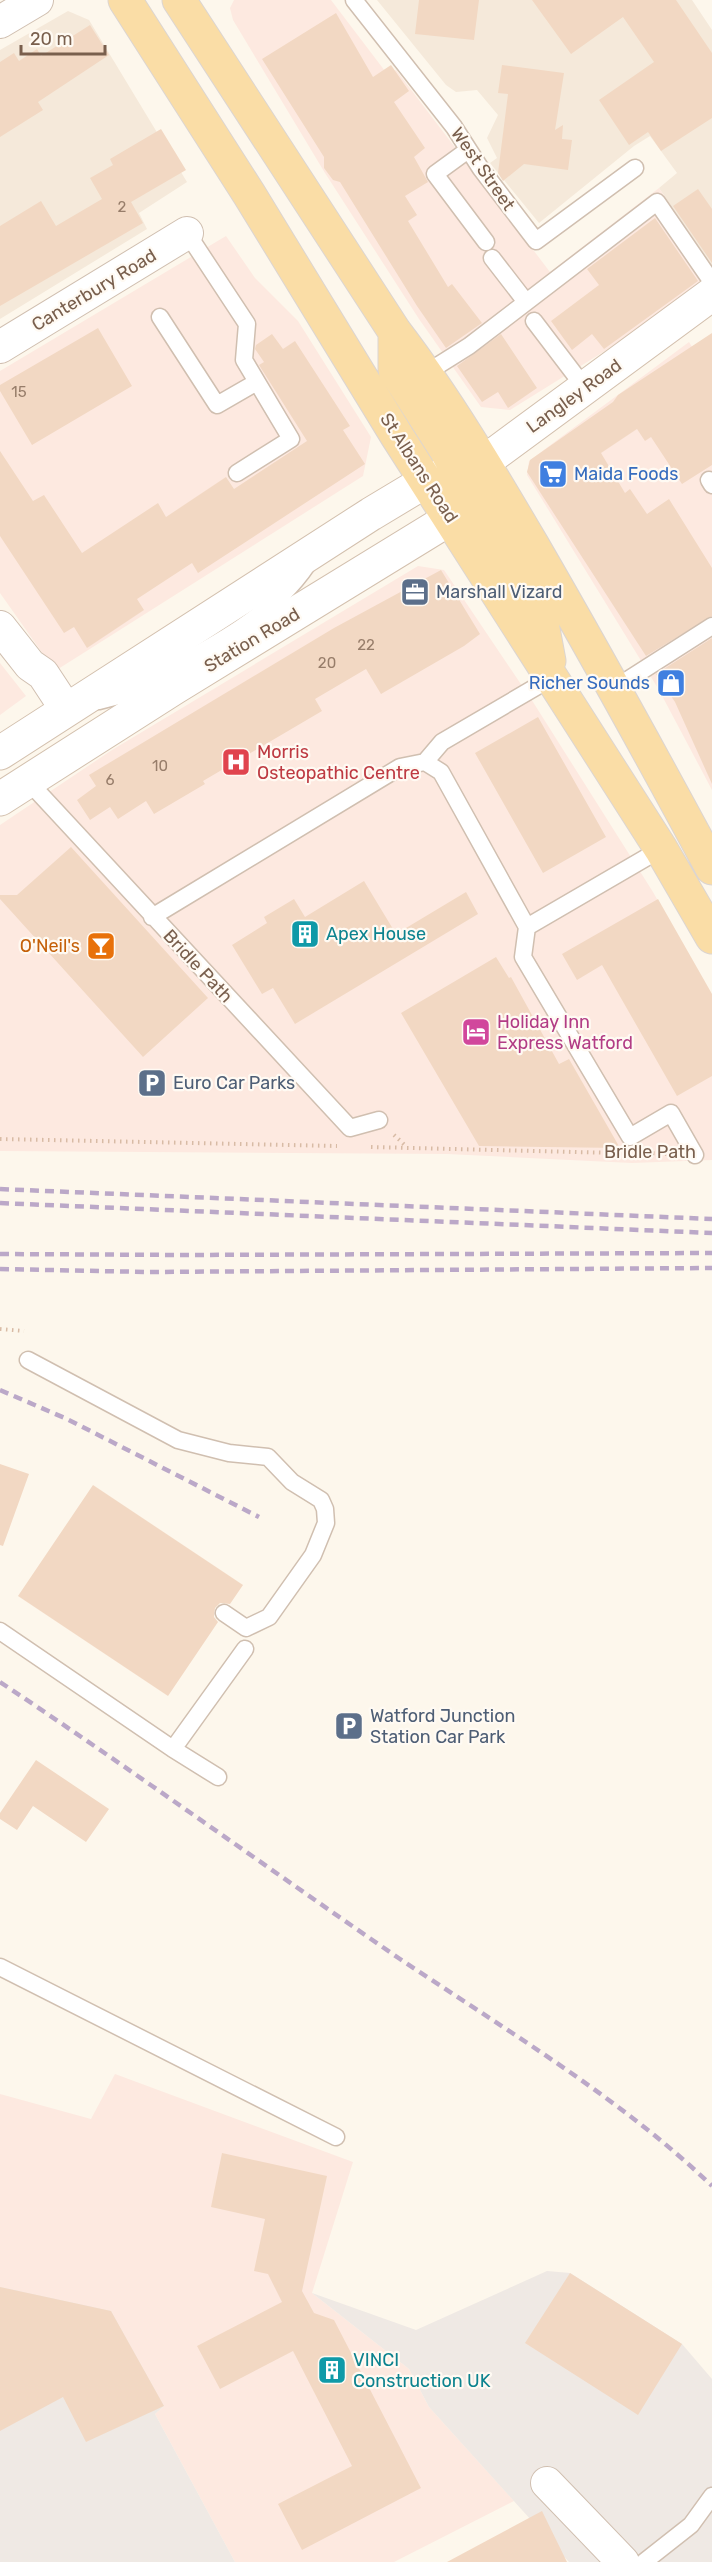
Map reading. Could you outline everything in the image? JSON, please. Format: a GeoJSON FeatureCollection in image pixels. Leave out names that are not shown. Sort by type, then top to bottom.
{"type":"FeatureCollection","features":[{"type":"Feature","properties":{"kind":"main road","name":"St Albans Road"},"geometry":{"type":"LineString","coordinates":[[125,0],[249,194],[426,482],[661,849],[712,937]]}},
{"type":"Feature","properties":{"kind":"main road"},"geometry":{"type":"LineString","coordinates":[[182,1],[395,332],[426,373],[469,474],[485,522],[538,602],[553,677]]}},
{"type":"Feature","properties":{"kind":"main road"},"geometry":{"type":"LineString","coordinates":[[395,332],[395,370],[615,688],[712,868]]}},
{"type":"Feature","properties":{"kind":"street"},"geometry":{"type":"LineString","coordinates":[[0,21],[37,0]]}},
{"type":"Feature","properties":{"kind":"street","name":"Canterbury Road"},"geometry":{"type":"LineString","coordinates":[[0,347],[187,233]]}},
{"type":"Feature","properties":{"kind":"street","name":"Langley Road"},"geometry":{"type":"LineString","coordinates":[[426,482],[469,474],[712,294]]}},
{"type":"Feature","properties":{"kind":"street","name":"Station Road"},"geometry":{"type":"LineString","coordinates":[[0,799],[27,780],[451,518],[469,474]]}},
{"type":"Feature","properties":{"kind":"street"},"geometry":{"type":"LineString","coordinates":[[0,753],[426,482]]}},
{"type":"Feature","properties":{"kind":"street"},"geometry":{"type":"LineString","coordinates":[[0,627],[30,665],[43,674],[66,709]]}},
{"type":"Feature","properties":{"kind":"street"},"geometry":{"type":"LineString","coordinates":[[547,2483],[623,2562]]}},
{"type":"Feature","properties":{"kind":"lane","name":"West Street"},"geometry":{"type":"LineString","coordinates":[[354,0],[454,127],[481,169],[536,241],[635,168]]}},
{"type":"Feature","properties":{"kind":"lane"},"geometry":{"type":"LineString","coordinates":[[468,150],[435,174],[526,302]]}},
{"type":"Feature","properties":{"kind":"lane"},"geometry":{"type":"LineString","coordinates":[[426,373],[469,346],[657,202],[712,282]]}},
{"type":"Feature","properties":{"kind":"lane"},"geometry":{"type":"LineString","coordinates":[[187,233],[247,324],[244,360],[291,438],[237,473]]}},
{"type":"Feature","properties":{"kind":"lane"},"geometry":{"type":"LineString","coordinates":[[160,317],[217,405],[257,382]]}},
{"type":"Feature","properties":{"kind":"lane"},"geometry":{"type":"LineString","coordinates":[[534,321],[585,388]]}},
{"type":"Feature","properties":{"kind":"lane"},"geometry":{"type":"LineString","coordinates":[[615,688],[712,626]]}},
{"type":"Feature","properties":{"kind":"lane"},"geometry":{"type":"LineString","coordinates":[[152,916],[400,767],[425,762],[442,742],[553,677]]}},
{"type":"Feature","properties":{"kind":"lane"},"geometry":{"type":"LineString","coordinates":[[425,762],[441,772],[527,927],[523,957],[630,1137],[671,1113],[695,1155]]}},
{"type":"Feature","properties":{"kind":"lane","name":"Bridle Path"},"geometry":{"type":"LineString","coordinates":[[27,780],[350,1128],[379,1120]]}},
{"type":"Feature","properties":{"kind":"lane"},"geometry":{"type":"LineString","coordinates":[[527,927],[661,849]]}},
{"type":"Feature","properties":{"kind":"lane"},"geometry":{"type":"LineString","coordinates":[[28,1360],[178,1440],[229,1452],[268,1457],[292,1482],[321,1500],[325,1509],[326,1523],[322,1535],[313,1555],[269,1617],[246,1628],[224,1613]]}},
{"type":"Feature","properties":{"kind":"lane"},"geometry":{"type":"LineString","coordinates":[[0,1630],[173,1749],[218,1777]]}},
{"type":"Feature","properties":{"kind":"lane"},"geometry":{"type":"LineString","coordinates":[[173,1749],[245,1648]]}},
{"type":"Feature","properties":{"kind":"lane"},"geometry":{"type":"LineString","coordinates":[[0,1967],[336,2137]]}},
{"type":"Feature","properties":{"kind":"lane"},"geometry":{"type":"LineString","coordinates":[[644,2562],[691,2525],[712,2496]]}},
{"type":"Feature","properties":{"kind":"path"},"geometry":{"type":"LineString","coordinates":[[0,1139],[348,1146]]}},
{"type":"Feature","properties":{"kind":"path","name":"Bridle Path"},"geometry":{"type":"LineString","coordinates":[[360,1147],[623,1153]]}},
{"type":"Feature","properties":{"kind":"path","name":"Bridle Path"},"geometry":{"type":"LineString","coordinates":[[635,1153],[695,1155]]}},
{"type":"Feature","properties":{"kind":"path"},"geometry":{"type":"LineString","coordinates":[[0,1329],[24,1331]]}},
{"type":"Feature","properties":{"kind":"shaded area"},"geometry":{"type":"Polygon","coordinates":[[[234,0],[331,0],[388,75],[396,70],[550,272],[659,188],[712,267],[704,281],[608,349],[510,410],[481,407],[419,319],[325,173],[233,20],[230,8],[234,0]]]}},
{"type":"Feature","properties":{"kind":"shaded area"},"geometry":{"type":"Polygon","coordinates":[[[377,0],[692,0],[712,30],[712,267],[659,188],[677,173],[650,136],[634,146],[539,223],[490,163],[497,158],[487,138],[498,115],[477,90],[456,92],[446,85],[377,0]]]}},
{"type":"Feature","properties":{"kind":"shaded area"},"geometry":{"type":"Polygon","coordinates":[[[68,11],[89,20],[187,182],[139,213],[147,229],[0,319],[0,50],[68,11]]]}},
{"type":"Feature","properties":{"kind":"shaded area"},"geometry":{"type":"Polygon","coordinates":[[[226,236],[255,278],[298,321],[371,437],[363,476],[55,671],[0,593],[0,371],[226,236]]]}},
{"type":"Feature","properties":{"kind":"shaded area"},"geometry":{"type":"Polygon","coordinates":[[[689,342],[712,379],[712,790],[659,690],[527,475],[529,461],[689,342]]]}},
{"type":"Feature","properties":{"kind":"shaded area"},"geometry":{"type":"Polygon","coordinates":[[[418,566],[444,570],[533,702],[653,892],[712,997],[712,1160],[632,1163],[447,1154],[0,1151],[0,825],[112,750],[418,566]]]}},
{"type":"Feature","properties":{"kind":"shaded area"},"geometry":{"type":"Polygon","coordinates":[[[0,663],[26,696],[0,715],[0,663]]]}},
{"type":"Feature","properties":{"kind":"shaded area"},"geometry":{"type":"Polygon","coordinates":[[[115,2074],[353,2162],[312,2293],[409,2369],[429,2407],[514,2501],[394,2562],[235,2562],[155,2414],[164,2406],[0,2287],[0,2094],[91,2119],[115,2074]]]}},
{"type":"Feature","properties":{"kind":"shaded area"},"geometry":{"type":"Polygon","coordinates":[[[547,2271],[570,2273],[682,2344],[712,2379],[712,2562],[569,2562],[429,2407],[409,2369],[312,2293],[416,2330],[547,2271]]]}},
{"type":"Feature","properties":{"kind":"shaded area"},"geometry":{"type":"Polygon","coordinates":[[[0,2287],[111,2311],[164,2406],[155,2414],[235,2562],[0,2562],[0,2287]]]}},
{"type":"Feature","properties":{"kind":"building"},"geometry":{"type":"Polygon","coordinates":[[[419,0],[479,0],[474,40],[415,34],[419,0]]]}},
{"type":"Feature","properties":{"kind":"building"},"geometry":{"type":"Polygon","coordinates":[[[532,0],[676,0],[712,53],[712,118],[661,151],[648,132],[629,145],[599,100],[654,62],[623,17],[571,54],[532,0]]]}},
{"type":"Feature","properties":{"kind":"building"},"geometry":{"type":"Polygon","coordinates":[[[336,13],[373,77],[391,65],[409,91],[394,102],[425,148],[414,157],[428,182],[405,196],[417,215],[408,221],[448,287],[452,284],[482,323],[446,348],[417,306],[340,182],[333,180],[324,168],[324,157],[262,59],[336,13]]]}},
{"type":"Feature","properties":{"kind":"building"},"geometry":{"type":"Polygon","coordinates":[[[90,25],[109,55],[38,102],[43,110],[0,137],[0,62],[14,53],[19,61],[37,49],[41,56],[90,25]]]}},
{"type":"Feature","properties":{"kind":"building"},"geometry":{"type":"Polygon","coordinates":[[[502,65],[564,73],[555,130],[563,125],[562,139],[572,140],[568,170],[524,164],[503,181],[498,173],[508,94],[498,93],[502,65]]]}},
{"type":"Feature","properties":{"kind":"building"},"geometry":{"type":"Polygon","coordinates":[[[161,129],[186,170],[131,202],[143,223],[0,306],[0,226],[41,201],[56,226],[102,199],[90,178],[113,165],[110,159],[161,129]]]}},
{"type":"Feature","properties":{"kind":"building"},"geometry":{"type":"Polygon","coordinates":[[[698,189],[712,209],[712,263],[673,206],[698,189]]]}},
{"type":"Feature","properties":{"kind":"building"},"geometry":{"type":"Polygon","coordinates":[[[655,218],[698,281],[604,349],[592,334],[572,350],[551,321],[599,285],[587,269],[655,218]]]}},
{"type":"Feature","properties":{"kind":"building"},"geometry":{"type":"Polygon","coordinates":[[[98,328],[132,386],[32,445],[0,391],[0,385],[98,328]]]}},
{"type":"Feature","properties":{"kind":"building"},"geometry":{"type":"Polygon","coordinates":[[[712,333],[712,465],[682,484],[651,437],[645,441],[637,429],[601,453],[625,493],[630,489],[647,514],[669,499],[712,568],[712,616],[646,656],[527,472],[530,460],[613,402],[618,395],[712,333]]]}},
{"type":"Feature","properties":{"kind":"building"},"geometry":{"type":"Polygon","coordinates":[[[272,334],[283,349],[295,341],[350,426],[343,430],[365,464],[198,573],[192,563],[137,599],[144,610],[87,648],[74,627],[64,633],[0,536],[0,451],[33,501],[44,495],[82,553],[158,503],[166,517],[226,477],[234,489],[307,441],[259,365],[264,362],[255,349],[256,345],[272,334]]]}},
{"type":"Feature","properties":{"kind":"building"},"geometry":{"type":"Polygon","coordinates":[[[501,334],[537,388],[508,408],[498,392],[482,402],[457,366],[501,334]]]}},
{"type":"Feature","properties":{"kind":"building"},"geometry":{"type":"Polygon","coordinates":[[[441,570],[480,634],[464,646],[381,694],[366,669],[315,699],[322,711],[203,781],[205,784],[154,814],[146,801],[118,819],[110,807],[90,820],[77,800],[96,786],[89,775],[334,628],[441,570]]]}},
{"type":"Feature","properties":{"kind":"building"},"geometry":{"type":"Polygon","coordinates":[[[712,638],[712,784],[675,702],[656,674],[712,638]]]}},
{"type":"Feature","properties":{"kind":"building"},"geometry":{"type":"Polygon","coordinates":[[[538,717],[606,837],[543,873],[475,753],[538,717]]]}},
{"type":"Feature","properties":{"kind":"building","name":"O'Neil's"},"geometry":{"type":"Polygon","coordinates":[[[71,847],[208,998],[143,1057],[0,899],[0,895],[17,895],[71,847]]]}},
{"type":"Feature","properties":{"kind":"building"},"geometry":{"type":"Polygon","coordinates":[[[364,881],[396,934],[466,892],[478,914],[295,1024],[273,988],[262,994],[232,945],[267,923],[264,917],[294,899],[305,917],[364,881]]]}},
{"type":"Feature","properties":{"kind":"building"},"geometry":{"type":"Polygon","coordinates":[[[658,899],[712,994],[712,1076],[677,1096],[602,965],[577,980],[562,954],[658,899]]]}},
{"type":"Feature","properties":{"kind":"building"},"geometry":{"type":"Polygon","coordinates":[[[496,957],[509,978],[511,977],[559,1064],[569,1059],[620,1148],[479,1146],[401,1013],[496,957]]]}},
{"type":"Feature","properties":{"kind":"building"},"geometry":{"type":"Polygon","coordinates":[[[0,1464],[29,1474],[3,1546],[0,1545],[0,1464]]]}},
{"type":"Feature","properties":{"kind":"building"},"geometry":{"type":"Polygon","coordinates":[[[93,1485],[243,1585],[230,1604],[220,1603],[215,1608],[214,1617],[218,1622],[168,1696],[18,1596],[93,1485]]]}},
{"type":"Feature","properties":{"kind":"building"},"geometry":{"type":"Polygon","coordinates":[[[36,1760],[109,1809],[86,1842],[33,1806],[17,1830],[0,1819],[0,1813],[36,1760]]]}},
{"type":"Feature","properties":{"kind":"building","name":"VINCI Construction UK"},"geometry":{"type":"Polygon","coordinates":[[[222,2153],[327,2176],[302,2291],[314,2313],[334,2320],[421,2488],[302,2550],[278,2504],[352,2466],[293,2351],[220,2389],[197,2346],[282,2302],[268,2274],[254,2271],[265,2219],[211,2207],[222,2153]]]}},
{"type":"Feature","properties":{"kind":"building"},"geometry":{"type":"Polygon","coordinates":[[[570,2273],[682,2344],[638,2415],[525,2343],[570,2273]]]}},
{"type":"Feature","properties":{"kind":"building"},"geometry":{"type":"Polygon","coordinates":[[[0,2287],[111,2311],[164,2406],[86,2442],[63,2397],[0,2431],[0,2287]]]}},
{"type":"Feature","properties":{"kind":"building"},"geometry":{"type":"Polygon","coordinates":[[[542,2511],[567,2562],[447,2562],[542,2511]]]}},
{"type":"Feature","properties":{"kind":"railway"},"geometry":{"type":"LineString","coordinates":[[0,1189],[712,1219]]}},
{"type":"Feature","properties":{"kind":"railway"},"geometry":{"type":"LineString","coordinates":[[0,1203],[712,1233]]}},
{"type":"Feature","properties":{"kind":"railway"},"geometry":{"type":"LineString","coordinates":[[0,1254],[712,1253]]}},
{"type":"Feature","properties":{"kind":"railway"},"geometry":{"type":"LineString","coordinates":[[0,1269],[148,1272],[712,1268]]}},
{"type":"Feature","properties":{"kind":"railway"},"geometry":{"type":"LineString","coordinates":[[0,1390],[67,1419],[259,1517]]}},
{"type":"Feature","properties":{"kind":"railway"},"geometry":{"type":"LineString","coordinates":[[0,1682],[400,1959],[561,2066],[640,2124],[712,2186]]}},
{"type":"Feature","properties":{"kind":"place","name":"Maida Foods"},"geometry":{"type":"Point","coordinates":[553,474]}},
{"type":"Feature","properties":{"kind":"place","name":"Marshall Vizard"},"geometry":{"type":"Point","coordinates":[415,592]}},
{"type":"Feature","properties":{"kind":"place","name":"Richer Sounds"},"geometry":{"type":"Point","coordinates":[671,683]}},
{"type":"Feature","properties":{"kind":"place","name":"Morris Osteopathic Centre"},"geometry":{"type":"Point","coordinates":[236,762]}},
{"type":"Feature","properties":{"kind":"place","name":"Apex House"},"geometry":{"type":"Point","coordinates":[305,934]}},
{"type":"Feature","properties":{"kind":"place","name":"O'Neil's"},"geometry":{"type":"Point","coordinates":[101,946]}},
{"type":"Feature","properties":{"kind":"place","name":"Holiday Inn Express Watford"},"geometry":{"type":"Point","coordinates":[476,1032]}},
{"type":"Feature","properties":{"kind":"place","name":"Euro Car Parks"},"geometry":{"type":"Point","coordinates":[152,1083]}},
{"type":"Feature","properties":{"kind":"place","name":"Watford Junction Station Car Park"},"geometry":{"type":"Point","coordinates":[349,1726]}},
{"type":"Feature","properties":{"kind":"place","name":"VINCI Construction UK"},"geometry":{"type":"Point","coordinates":[332,2370]}}]}
